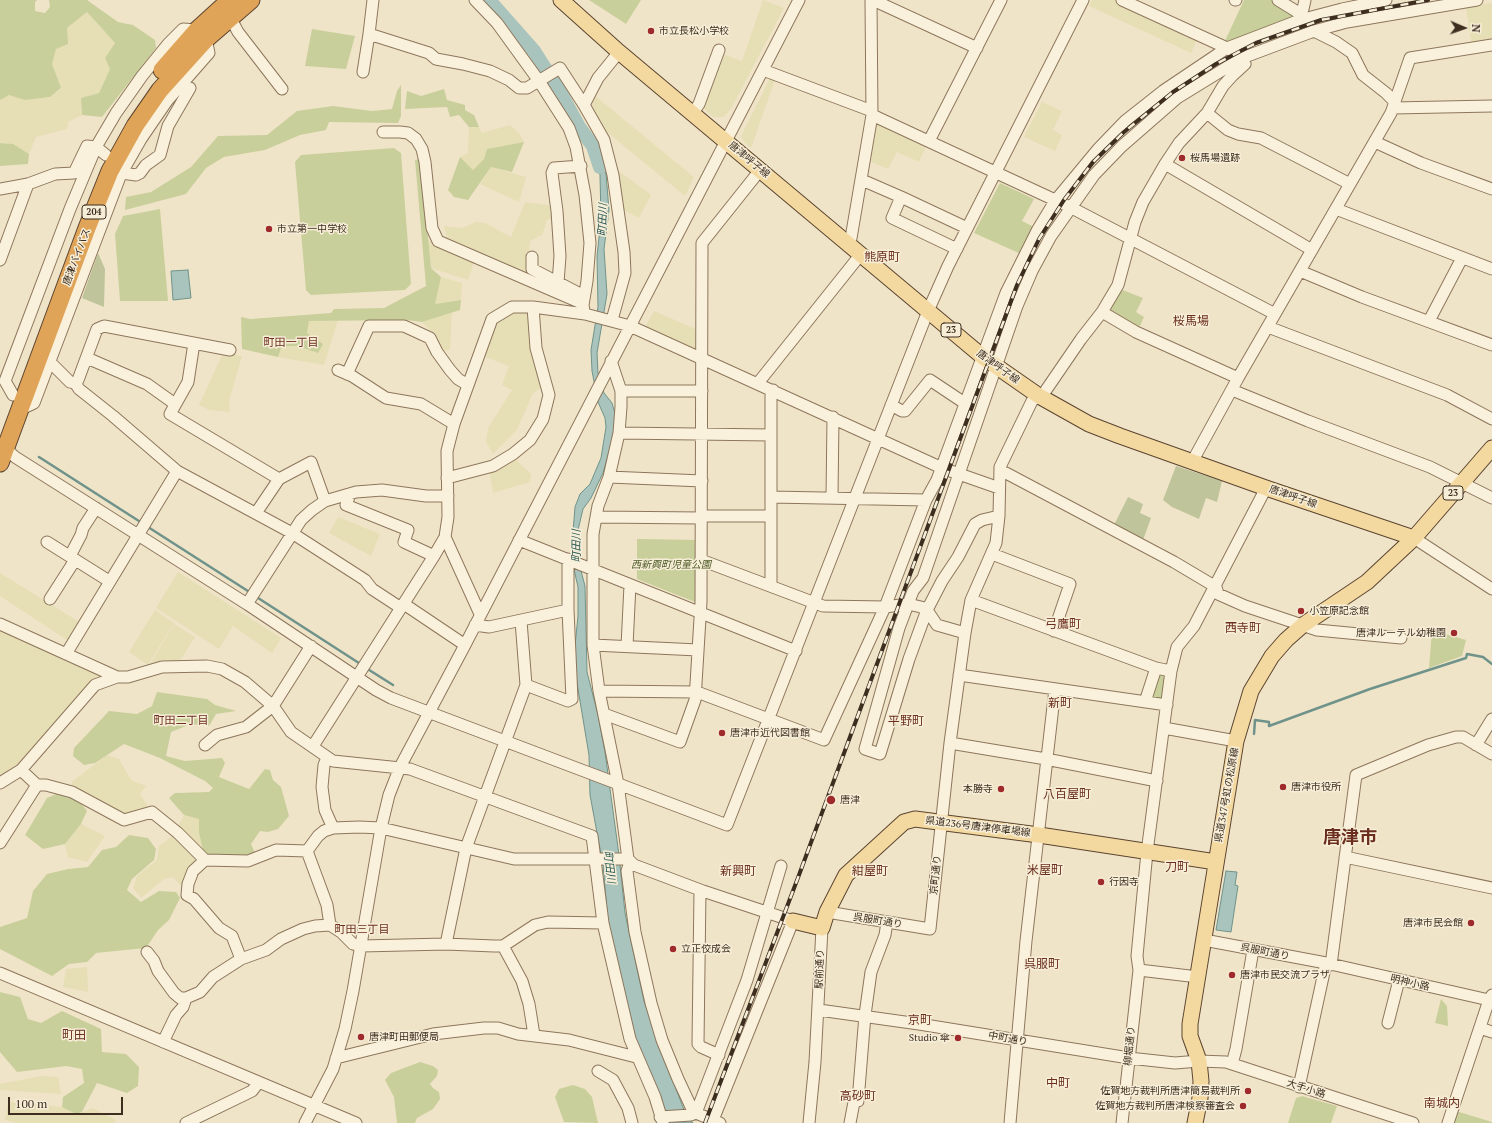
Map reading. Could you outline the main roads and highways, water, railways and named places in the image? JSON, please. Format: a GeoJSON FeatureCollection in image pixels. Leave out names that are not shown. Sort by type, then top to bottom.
{"type":"FeatureCollection","features":[{"type":"Feature","properties":{"kind":"highway","name":"唐津バイパス"},"geometry":{"type":"LineString","coordinates":[[2,451],[16,403],[80,218],[108,162],[128,117],[154,80],[230,4],[251,0]]}},
{"type":"Feature","properties":{"kind":"highway","name":"唐津バイパス"},"geometry":{"type":"LineString","coordinates":[[0,430],[49,348],[108,162]]}},
{"type":"Feature","properties":{"kind":"main road","name":"唐津呼子線"},"geometry":{"type":"LineString","coordinates":[[561,0],[619,52],[726,140],[983,357],[1039,396],[1089,424],[1266,488],[1414,538]]}},
{"type":"Feature","properties":{"kind":"main road","name":"23"},"geometry":{"type":"LineString","coordinates":[[1414,538],[1492,448]]}},
{"type":"Feature","properties":{"kind":"main road","name":"県道347号虹の松原線"},"geometry":{"type":"LineString","coordinates":[[1195,1123],[1200,1098],[1201,1081],[1199,1061],[1190,1036],[1190,1024],[1236,741],[1245,707],[1259,675],[1277,651],[1303,626],[1367,582],[1414,538]]}},
{"type":"Feature","properties":{"kind":"main road","name":"県道236号唐津停車場線"},"geometry":{"type":"LineString","coordinates":[[793,921],[822,928],[826,912],[846,875],[904,822],[915,819],[1038,835],[1216,862]]}},
{"type":"Feature","properties":{"kind":"water"},"geometry":{"type":"Polygon","coordinates":[[[593,146],[606,174],[609,210],[604,249],[607,294],[597,353],[598,373],[604,393],[612,403],[616,417],[613,438],[603,473],[591,498],[583,509],[578,530],[580,567],[585,586],[587,672],[598,715],[605,752],[625,913],[644,1001],[686,1115],[693,1123],[670,1123],[639,1050],[630,1019],[608,923],[603,865],[590,795],[589,755],[576,677],[575,646],[578,616],[578,587],[573,565],[575,507],[580,494],[590,484],[601,458],[606,427],[605,418],[598,402],[592,371],[591,350],[598,307],[597,256],[601,219],[600,175],[593,146]]]}},
{"type":"Feature","properties":{"kind":"water"},"geometry":{"type":"Polygon","coordinates":[[[188,270],[191,298],[173,300],[171,271],[188,270]]]}},
{"type":"Feature","properties":{"kind":"water"},"geometry":{"type":"Polygon","coordinates":[[[1226,871],[1237,872],[1235,885],[1238,886],[1231,932],[1216,930],[1226,871]]]}},
{"type":"Feature","properties":{"kind":"waterway","name":"町田川"},"geometry":{"type":"LineString","coordinates":[[489,0],[534,51],[559,90],[579,127],[593,146],[600,167]]}},
{"type":"Feature","properties":{"kind":"waterway"},"geometry":{"type":"LineString","coordinates":[[39,457],[142,523]]}},
{"type":"Feature","properties":{"kind":"waterway"},"geometry":{"type":"LineString","coordinates":[[148,527],[251,593]]}},
{"type":"Feature","properties":{"kind":"waterway"},"geometry":{"type":"LineString","coordinates":[[255,596],[362,665]]}},
{"type":"Feature","properties":{"kind":"waterway"},"geometry":{"type":"LineString","coordinates":[[1254,734],[1255,720],[1269,722],[1269,726],[1370,689],[1466,658],[1467,654],[1483,657],[1492,664]]}},
{"type":"Feature","properties":{"kind":"waterway"},"geometry":{"type":"LineString","coordinates":[[366,668],[393,685]]}},
{"type":"Feature","properties":{"kind":"railway"},"geometry":{"type":"LineString","coordinates":[[705,1123],[799,875],[1017,285],[1039,239],[1064,200],[1093,162],[1124,132],[1173,92],[1216,64],[1256,43],[1321,20],[1428,0]]}},
{"type":"Feature","properties":{"kind":"place","name":"市立長松小学校"},"geometry":{"type":"Point","coordinates":[651,31]}},
{"type":"Feature","properties":{"kind":"place","name":"桜馬場遺跡"},"geometry":{"type":"Point","coordinates":[1182,158]}},
{"type":"Feature","properties":{"kind":"place","name":"市立第一中学校"},"geometry":{"type":"Point","coordinates":[269,229]}},
{"type":"Feature","properties":{"kind":"place","name":"小笠原記念館"},"geometry":{"type":"Point","coordinates":[1301,611]}},
{"type":"Feature","properties":{"kind":"place","name":"唐津ルーテル幼稚園"},"geometry":{"type":"Point","coordinates":[1454,633]}},
{"type":"Feature","properties":{"kind":"place","name":"唐津市近代図書館"},"geometry":{"type":"Point","coordinates":[722,733]}},
{"type":"Feature","properties":{"kind":"place","name":"唐津市役所"},"geometry":{"type":"Point","coordinates":[1283,787]}},
{"type":"Feature","properties":{"kind":"place","name":"本勝寺"},"geometry":{"type":"Point","coordinates":[1001,789]}},
{"type":"Feature","properties":{"kind":"place","name":"唐津"},"geometry":{"type":"Point","coordinates":[831,800]}},
{"type":"Feature","properties":{"kind":"place","name":"行因寺"},"geometry":{"type":"Point","coordinates":[1101,882]}},
{"type":"Feature","properties":{"kind":"place","name":"唐津市民会館"},"geometry":{"type":"Point","coordinates":[1471,923]}},
{"type":"Feature","properties":{"kind":"place","name":"立正佼成会"},"geometry":{"type":"Point","coordinates":[673,949]}},
{"type":"Feature","properties":{"kind":"place","name":"唐津市民交流プラザ"},"geometry":{"type":"Point","coordinates":[1232,975]}},
{"type":"Feature","properties":{"kind":"place","name":"唐津町田郵便局"},"geometry":{"type":"Point","coordinates":[361,1037]}},
{"type":"Feature","properties":{"kind":"place","name":"Studio 傘"},"geometry":{"type":"Point","coordinates":[958,1038]}},
{"type":"Feature","properties":{"kind":"place","name":"佐賀地方裁判所唐津簡易裁判所"},"geometry":{"type":"Point","coordinates":[1248,1091]}},
{"type":"Feature","properties":{"kind":"place","name":"佐賀地方裁判所唐津検察審査会"},"geometry":{"type":"Point","coordinates":[1243,1106]}},
{"type":"Feature","properties":{"kind":"district","name":"熊原町"},"geometry":{"type":"Point","coordinates":[882,258]}},
{"type":"Feature","properties":{"kind":"district","name":"桜馬場"},"geometry":{"type":"Point","coordinates":[1191,322]}},
{"type":"Feature","properties":{"kind":"district","name":"町田一丁目"},"geometry":{"type":"Point","coordinates":[291,343]}},
{"type":"Feature","properties":{"kind":"district","name":"弓鷹町"},"geometry":{"type":"Point","coordinates":[1063,625]}},
{"type":"Feature","properties":{"kind":"district","name":"西寺町"},"geometry":{"type":"Point","coordinates":[1243,629]}},
{"type":"Feature","properties":{"kind":"district","name":"新町"},"geometry":{"type":"Point","coordinates":[1060,704]}},
{"type":"Feature","properties":{"kind":"district","name":"町田二丁目"},"geometry":{"type":"Point","coordinates":[181,721]}},
{"type":"Feature","properties":{"kind":"district","name":"平野町"},"geometry":{"type":"Point","coordinates":[906,722]}},
{"type":"Feature","properties":{"kind":"district","name":"八百屋町"},"geometry":{"type":"Point","coordinates":[1067,795]}},
{"type":"Feature","properties":{"kind":"district","name":"唐津市"},"geometry":{"type":"Point","coordinates":[1350,838]}},
{"type":"Feature","properties":{"kind":"district","name":"刀町"},"geometry":{"type":"Point","coordinates":[1177,868]}},
{"type":"Feature","properties":{"kind":"district","name":"米屋町"},"geometry":{"type":"Point","coordinates":[1045,871]}},
{"type":"Feature","properties":{"kind":"district","name":"新興町"},"geometry":{"type":"Point","coordinates":[738,872]}},
{"type":"Feature","properties":{"kind":"district","name":"紺屋町"},"geometry":{"type":"Point","coordinates":[870,872]}},
{"type":"Feature","properties":{"kind":"district","name":"町田三丁目"},"geometry":{"type":"Point","coordinates":[362,930]}},
{"type":"Feature","properties":{"kind":"district","name":"呉服町"},"geometry":{"type":"Point","coordinates":[1042,965]}},
{"type":"Feature","properties":{"kind":"district","name":"京町"},"geometry":{"type":"Point","coordinates":[920,1021]}},
{"type":"Feature","properties":{"kind":"district","name":"町田"},"geometry":{"type":"Point","coordinates":[74,1036]}},
{"type":"Feature","properties":{"kind":"district","name":"中町"},"geometry":{"type":"Point","coordinates":[1058,1084]}},
{"type":"Feature","properties":{"kind":"district","name":"高砂町"},"geometry":{"type":"Point","coordinates":[858,1097]}},
{"type":"Feature","properties":{"kind":"district","name":"南城内"},"geometry":{"type":"Point","coordinates":[1442,1104]}},
{"type":"Feature","properties":{"kind":"park label","name":"西新興町児童公園"},"geometry":{"type":"Point","coordinates":[671,565]}}]}
